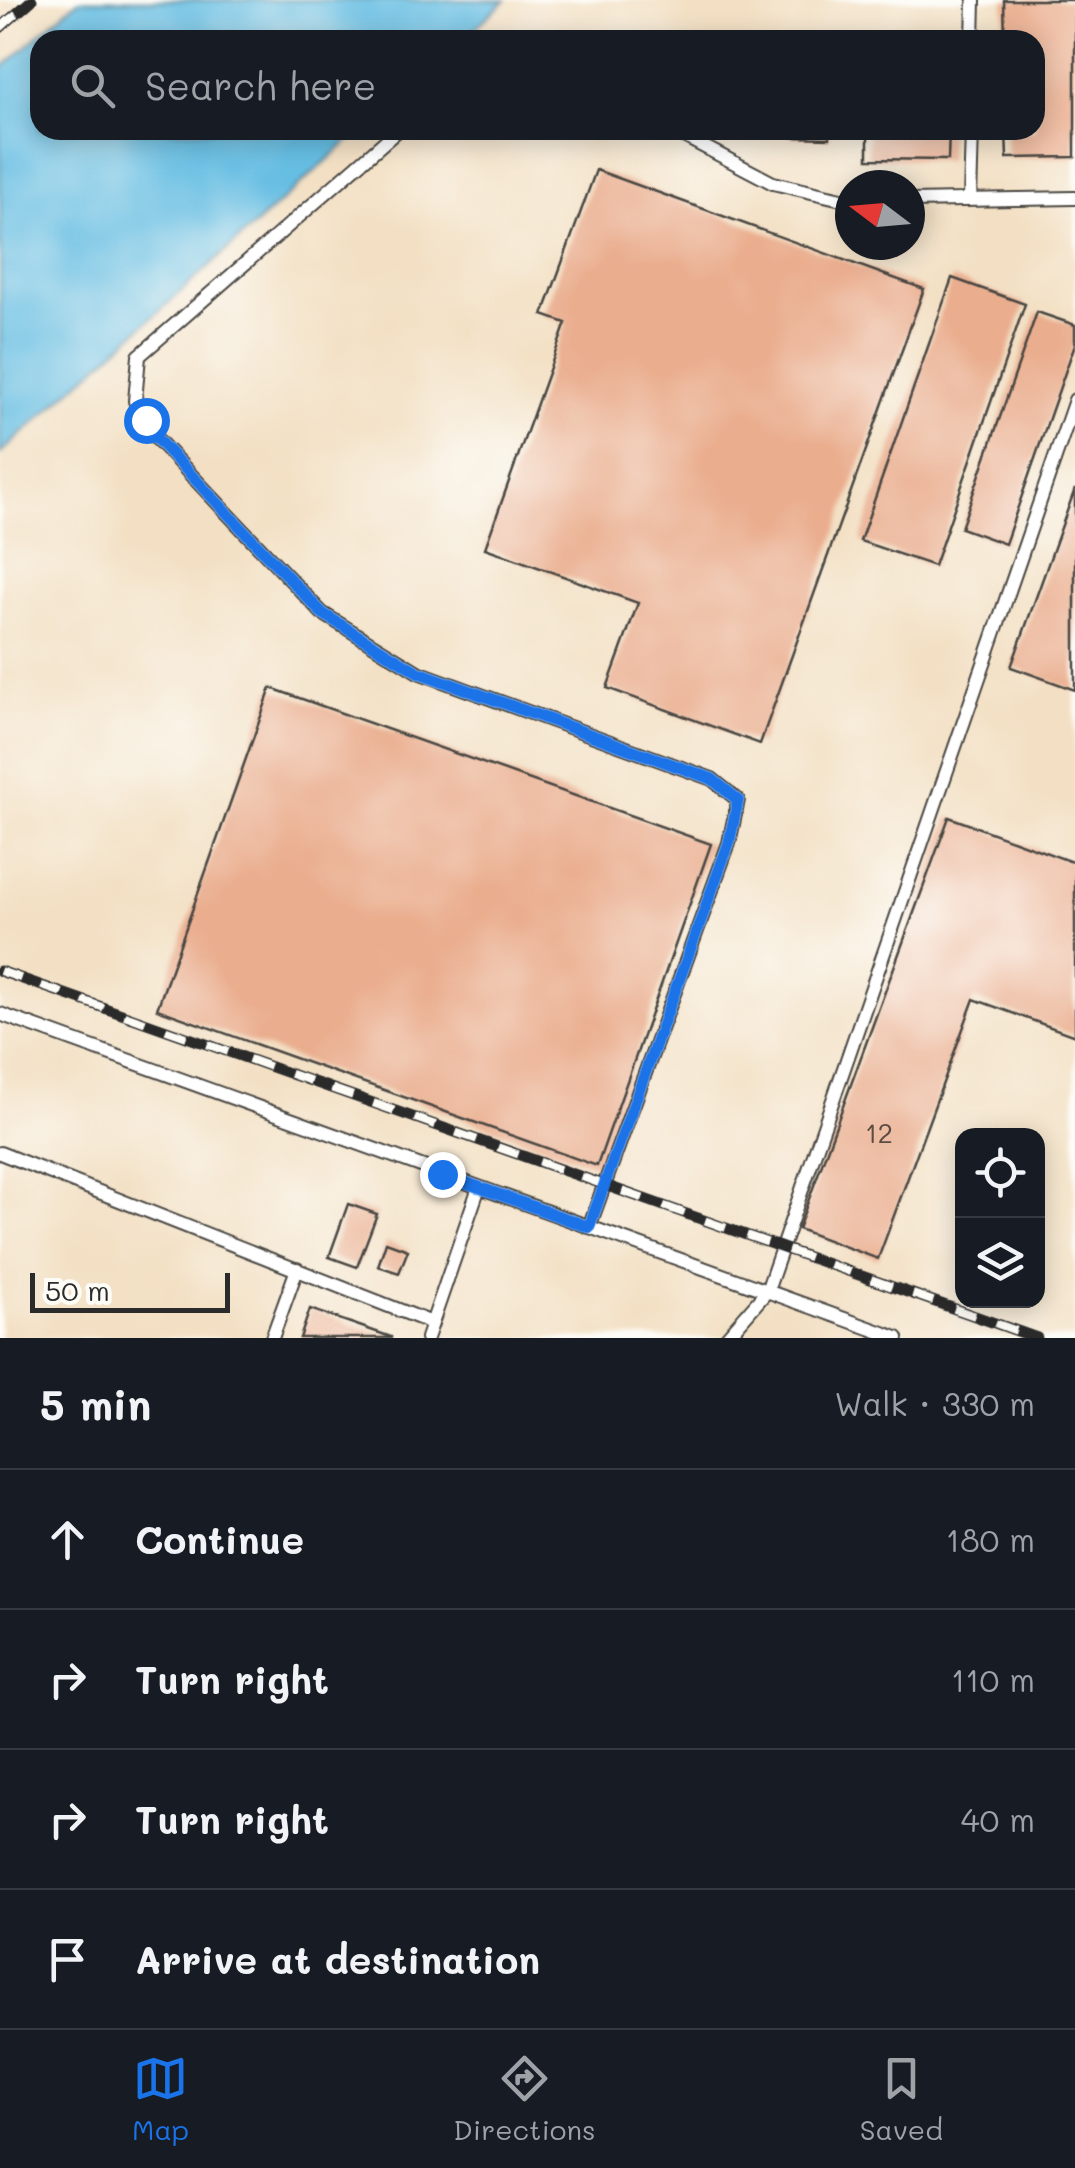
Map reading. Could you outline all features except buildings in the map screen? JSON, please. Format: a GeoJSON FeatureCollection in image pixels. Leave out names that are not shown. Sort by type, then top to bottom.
{"type":"FeatureCollection","features":[{"type":"Feature","properties":{"kind":"lane"},"geometry":{"type":"LineString","coordinates":[[973,30],[974,0]]}},
{"type":"Feature","properties":{"kind":"lane"},"geometry":{"type":"LineString","coordinates":[[387,140],[139,356],[135,401],[156,438],[322,613],[418,672],[712,779],[738,800],[729,843],[589,1227]]}},
{"type":"Feature","properties":{"kind":"lane"},"geometry":{"type":"LineString","coordinates":[[691,140],[774,183],[835,197]]}},
{"type":"Feature","properties":{"kind":"lane"},"geometry":{"type":"LineString","coordinates":[[970,200],[972,140]]}},
{"type":"Feature","properties":{"kind":"lane"},"geometry":{"type":"LineString","coordinates":[[925,201],[1075,198]]}},
{"type":"Feature","properties":{"kind":"lane"},"geometry":{"type":"LineString","coordinates":[[726,1338],[767,1291],[1075,400]]}},
{"type":"Feature","properties":{"kind":"lane"},"geometry":{"type":"LineString","coordinates":[[0,1014],[896,1338]]}},
{"type":"Feature","properties":{"kind":"lane"},"geometry":{"type":"LineString","coordinates":[[0,1153],[432,1322]]}},
{"type":"Feature","properties":{"kind":"lane"},"geometry":{"type":"LineString","coordinates":[[427,1338],[479,1187]]}},
{"type":"Feature","properties":{"kind":"lane"},"geometry":{"type":"LineString","coordinates":[[272,1338],[297,1269]]}},
{"type":"Feature","properties":{"kind":"water"},"geometry":{"type":"Polygon","coordinates":[[[78,0],[506,0],[473,30],[45,30],[78,0]]]}},
{"type":"Feature","properties":{"kind":"water"},"geometry":{"type":"Polygon","coordinates":[[[30,43],[30,140],[350,140],[0,454],[0,70],[30,43]]]}},
{"type":"Feature","properties":{"kind":"railway"},"geometry":{"type":"LineString","coordinates":[[0,28],[32,0]]}},
{"type":"Feature","properties":{"kind":"railway"},"geometry":{"type":"LineString","coordinates":[[0,971],[1037,1338]]}},
{"type":"Feature","properties":{"kind":"route"},"geometry":{"type":"LineString","coordinates":[[146,420],[156,438],[322,613],[418,672],[712,779],[738,800],[729,843],[589,1227],[442,1174]]}}]}
